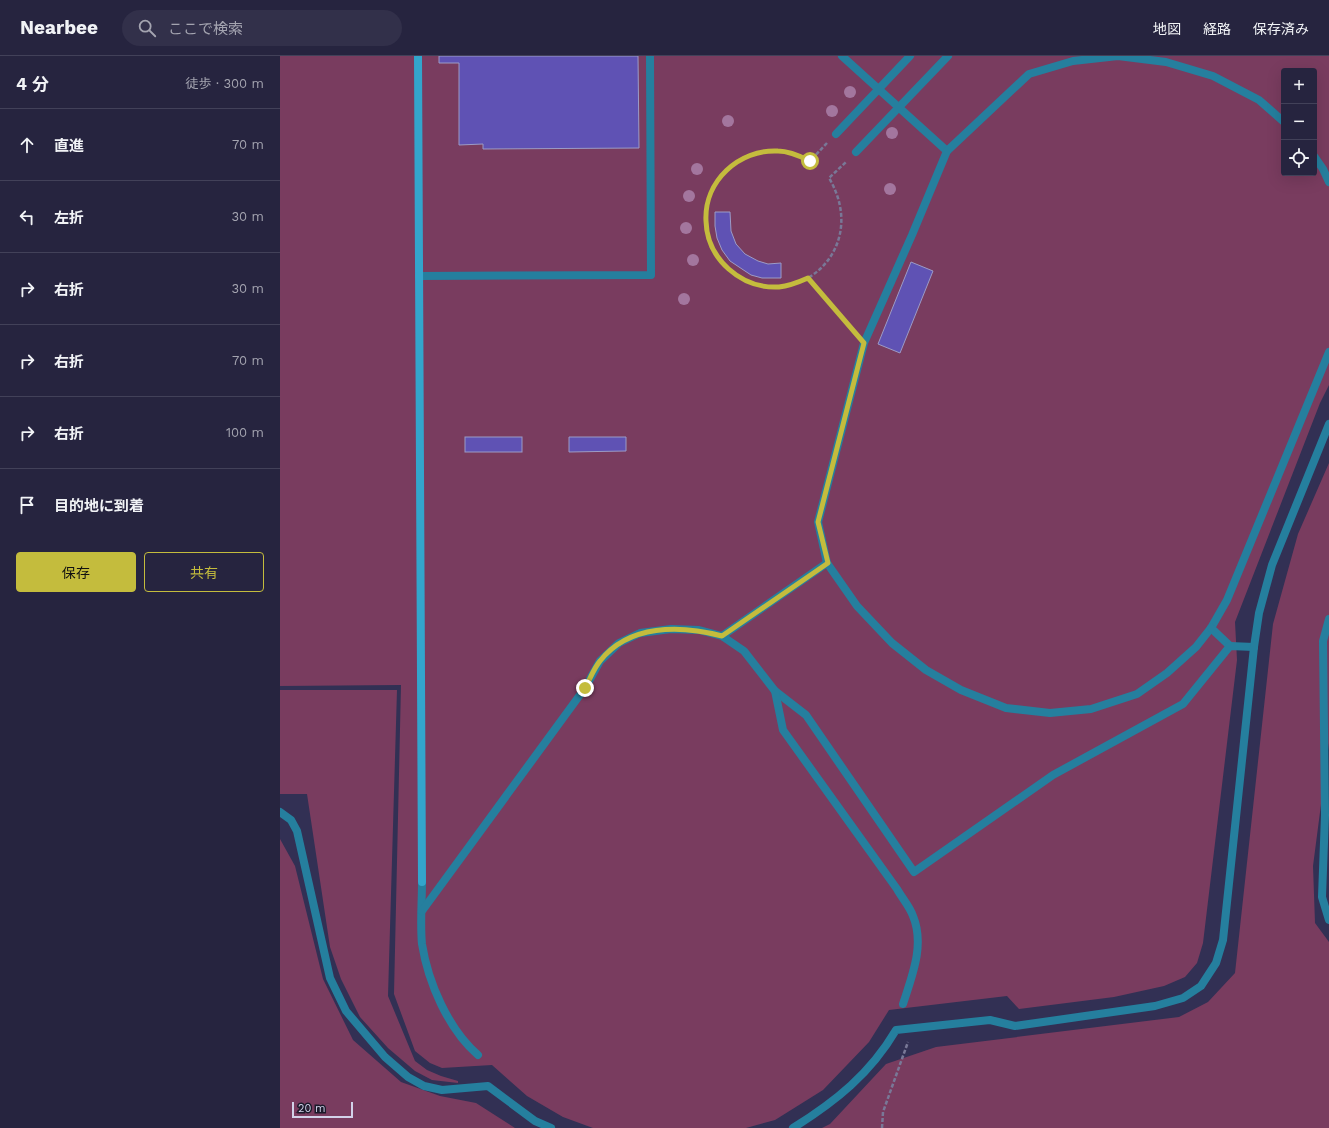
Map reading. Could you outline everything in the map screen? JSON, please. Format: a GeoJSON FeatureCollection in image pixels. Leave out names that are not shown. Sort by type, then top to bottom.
{"type":"FeatureCollection","features":[{"type":"Feature","properties":{"kind":"street"},"geometry":{"type":"LineString","coordinates":[[418,56],[422,942],[429,977],[452,1023],[464,1043],[478,1055]]}},
{"type":"Feature","properties":{"kind":"street"},"geometry":{"type":"LineString","coordinates":[[419,276],[651,276],[650,56]]}},
{"type":"Feature","properties":{"kind":"street"},"geometry":{"type":"LineString","coordinates":[[842,56],[947,151]]}},
{"type":"Feature","properties":{"kind":"street"},"geometry":{"type":"LineString","coordinates":[[836,134],[910,56]]}},
{"type":"Feature","properties":{"kind":"street"},"geometry":{"type":"LineString","coordinates":[[856,152],[948,56]]}},
{"type":"Feature","properties":{"kind":"street"},"geometry":{"type":"LineString","coordinates":[[1281,119],[1259,100],[1212,76],[1166,62],[1118,56],[1073,61],[1029,74],[947,151],[912,235],[864,343],[818,522],[828,563],[857,606],[892,643],[932,673],[961,690],[1006,708],[1050,713],[1091,709],[1137,694],[1168,673],[1196,647],[1211,628],[1227,600],[1329,352]]}},
{"type":"Feature","properties":{"kind":"street"},"geometry":{"type":"LineString","coordinates":[[1317,160],[1329,182]]}},
{"type":"Feature","properties":{"kind":"street"},"geometry":{"type":"LineString","coordinates":[[793,1128],[812,1116],[862,1077],[883,1052],[896,1030],[990,1020],[1015,1026],[1124,1011],[1155,1006],[1183,998],[1201,986],[1216,963],[1223,940],[1254,647],[1259,613],[1272,565],[1329,424]]}},
{"type":"Feature","properties":{"kind":"street"},"geometry":{"type":"LineString","coordinates":[[722,636],[828,563]]}},
{"type":"Feature","properties":{"kind":"street"},"geometry":{"type":"LineString","coordinates":[[1329,619],[1323,641],[1326,815],[1322,897],[1329,920]]}},
{"type":"Feature","properties":{"kind":"street"},"geometry":{"type":"LineString","coordinates":[[1211,628],[1230,646],[1254,647]]}},
{"type":"Feature","properties":{"kind":"street"},"geometry":{"type":"LineString","coordinates":[[422,912],[585,688],[600,661],[619,643],[640,632],[671,629],[699,630],[722,636],[744,651],[775,691],[806,715],[914,872],[1053,775],[1184,704],[1230,646]]}},
{"type":"Feature","properties":{"kind":"street"},"geometry":{"type":"LineString","coordinates":[[775,691],[783,730],[897,889],[913,916],[918,941],[914,970],[903,1004]]}},
{"type":"Feature","properties":{"kind":"street"},"geometry":{"type":"LineString","coordinates":[[280,812],[292,820],[297,831],[330,978],[346,1011],[376,1047],[408,1077],[424,1086],[442,1090],[488,1086],[535,1121],[551,1128]]}},
{"type":"Feature","properties":{"kind":"path"},"geometry":{"type":"LineString","coordinates":[[836,134],[810,161],[795,154],[779,151],[751,155],[738,161],[718,180],[707,204],[706,221],[709,240],[714,253],[723,265],[747,282],[761,286],[773,287],[796,284],[819,271],[829,260],[836,247],[841,232],[842,213],[840,200],[829,178],[856,152]]}},
{"type":"Feature","properties":{"kind":"path"},"geometry":{"type":"LineString","coordinates":[[808,278],[864,343]]}},
{"type":"Feature","properties":{"kind":"path"},"geometry":{"type":"LineString","coordinates":[[882,1128],[883,1112],[913,1029]]}},
{"type":"Feature","properties":{"kind":"shaded area"},"geometry":{"type":"Polygon","coordinates":[[[280,56],[1329,56],[1329,385],[1320,403],[1235,622],[1237,660],[1203,943],[1197,963],[1185,977],[1164,986],[1114,997],[1019,1009],[1007,996],[889,1010],[869,1042],[823,1090],[775,1120],[746,1128],[593,1128],[563,1117],[527,1096],[492,1065],[442,1068],[430,1063],[415,1051],[394,994],[401,685],[280,686],[280,56]]]}},
{"type":"Feature","properties":{"kind":"shaded area"},"geometry":{"type":"Polygon","coordinates":[[[1329,463],[1329,743],[1313,866],[1315,923],[1329,942],[1329,1128],[822,1128],[830,1124],[886,1064],[936,1047],[1179,1017],[1208,1002],[1235,973],[1273,624],[1298,534],[1329,463]]]}},
{"type":"Feature","properties":{"kind":"shaded area"},"geometry":{"type":"Polygon","coordinates":[[[280,690],[397,690],[388,996],[415,1061],[427,1070],[458,1081],[458,1083],[432,1080],[415,1071],[388,1048],[360,1017],[341,979],[330,947],[307,794],[280,794],[280,690]]]}},
{"type":"Feature","properties":{"kind":"shaded area"},"geometry":{"type":"Polygon","coordinates":[[[280,839],[295,866],[323,979],[353,1040],[401,1082],[440,1096],[476,1103],[515,1128],[280,1128],[280,839]]]}},
{"type":"Feature","properties":{"kind":"building"},"geometry":{"type":"Polygon","coordinates":[[[439,56],[638,56],[639,148],[483,149],[483,144],[459,145],[459,63],[439,63],[439,56]]]}},
{"type":"Feature","properties":{"kind":"building"},"geometry":{"type":"Polygon","coordinates":[[[715,212],[730,212],[731,231],[736,244],[745,254],[758,261],[768,264],[781,263],[781,278],[762,278],[751,275],[730,261],[722,250],[717,238],[715,212]]]}},
{"type":"Feature","properties":{"kind":"building"},"geometry":{"type":"Polygon","coordinates":[[[911,262],[933,271],[900,353],[878,344],[911,262]]]}},
{"type":"Feature","properties":{"kind":"building"},"geometry":{"type":"Polygon","coordinates":[[[465,437],[522,437],[522,452],[465,452],[465,437]]]}},
{"type":"Feature","properties":{"kind":"building"},"geometry":{"type":"Polygon","coordinates":[[[569,437],[626,437],[626,451],[569,452],[569,437]]]}},
{"type":"Feature","properties":{"kind":"route"},"geometry":{"type":"LineString","coordinates":[[585,688],[600,661],[619,643],[640,632],[671,629],[699,630],[722,636],[828,563],[818,522],[864,343],[808,278],[796,284],[779,287],[761,286],[747,282],[734,274],[723,265],[714,253],[709,240],[706,221],[707,204],[711,191],[726,170],[738,161],[751,155],[779,151],[795,154],[810,161]]}}]}
